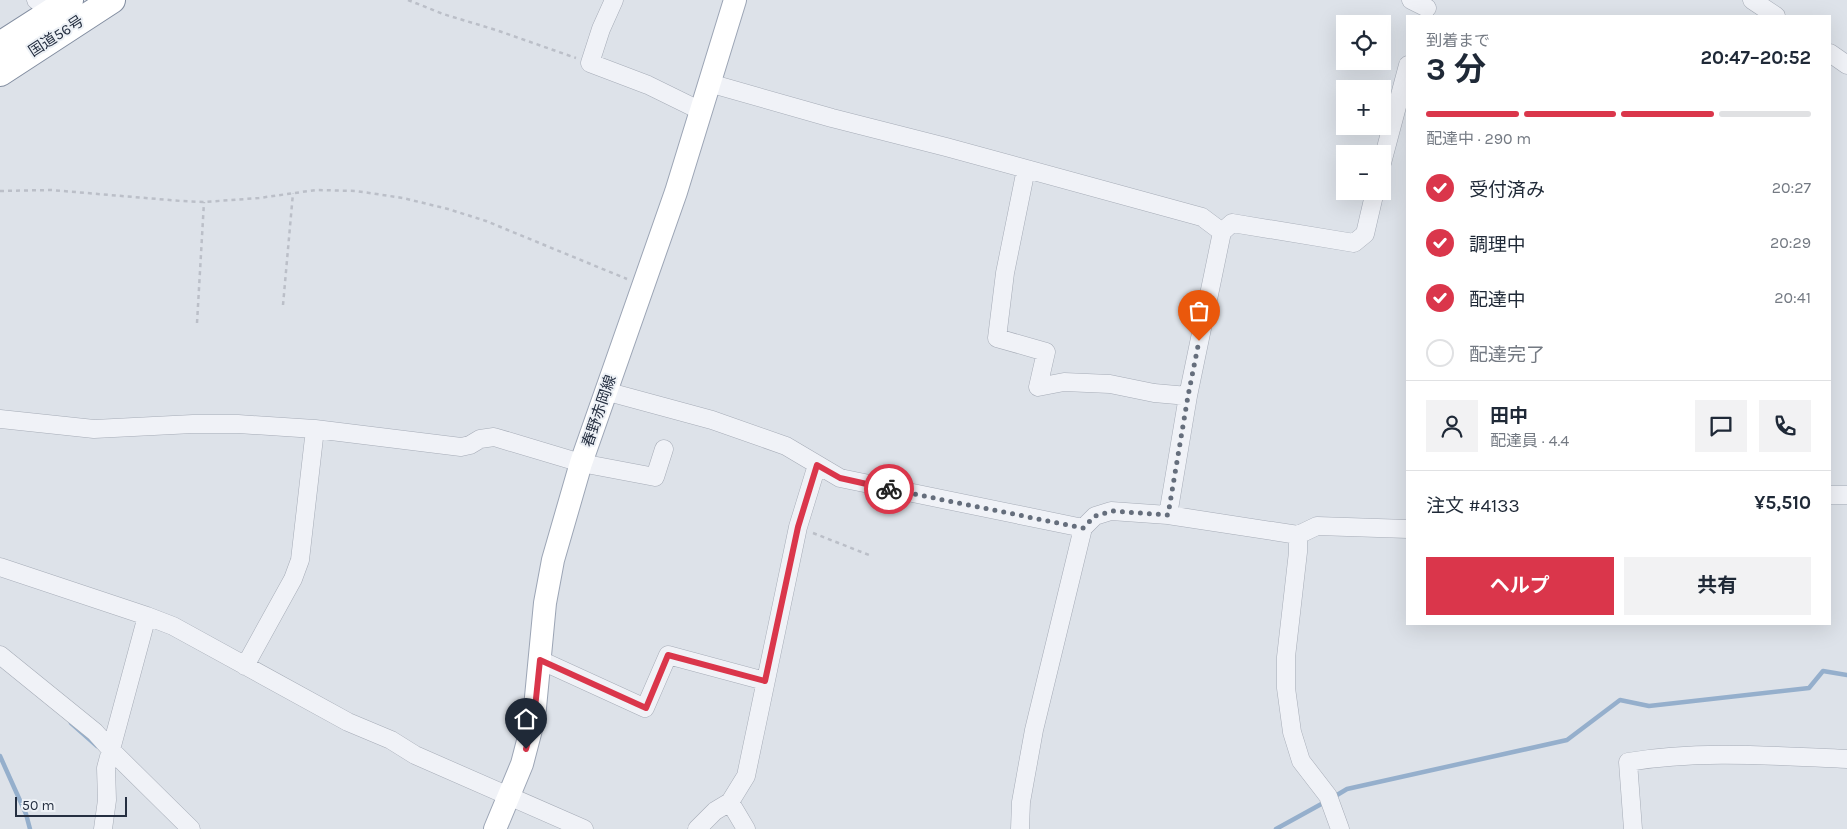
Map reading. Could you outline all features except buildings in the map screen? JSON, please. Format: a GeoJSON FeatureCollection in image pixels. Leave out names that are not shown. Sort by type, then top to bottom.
{"type":"FeatureCollection","features":[{"type":"Feature","properties":{"kind":"highway","name":"国道56号"},"geometry":{"type":"LineString","coordinates":[[0,73],[112,0]]}},
{"type":"Feature","properties":{"kind":"highway","name":"国道56号"},"geometry":{"type":"LineString","coordinates":[[0,45],[52,4]]}},
{"type":"Feature","properties":{"kind":"main road","name":"春野赤岡線"},"geometry":{"type":"LineString","coordinates":[[495,829],[522,764],[534,718],[544,603],[553,560],[581,463],[702,111],[709,82],[735,0]]}},
{"type":"Feature","properties":{"kind":"street"},"geometry":{"type":"LineString","coordinates":[[614,0],[601,29],[590,63],[648,85],[702,111]]}},
{"type":"Feature","properties":{"kind":"street"},"geometry":{"type":"LineString","coordinates":[[1411,0],[1427,8]]}},
{"type":"Feature","properties":{"kind":"street"},"geometry":{"type":"LineString","coordinates":[[1752,0],[1774,15]]}},
{"type":"Feature","properties":{"kind":"street"},"geometry":{"type":"LineString","coordinates":[[1831,54],[1847,65]]}},
{"type":"Feature","properties":{"kind":"street"},"geometry":{"type":"LineString","coordinates":[[1387,145],[1406,73]]}},
{"type":"Feature","properties":{"kind":"street"},"geometry":{"type":"LineString","coordinates":[[709,82],[832,118],[946,146],[1202,217],[1222,232]]}},
{"type":"Feature","properties":{"kind":"street"},"geometry":{"type":"LineString","coordinates":[[1026,169],[1005,273],[997,338],[1046,352],[1038,388],[1064,382],[1073,382],[1110,384],[1154,393],[1188,396]]}},
{"type":"Feature","properties":{"kind":"street"},"geometry":{"type":"LineString","coordinates":[[1168,515],[1188,396],[1222,232],[1232,223],[1354,243],[1365,234],[1374,200]]}},
{"type":"Feature","properties":{"kind":"street"},"geometry":{"type":"LineString","coordinates":[[605,391],[712,420],[786,446],[840,478],[1083,528]]}},
{"type":"Feature","properties":{"kind":"street"},"geometry":{"type":"LineString","coordinates":[[0,419],[94,429],[193,424],[238,424],[315,429],[461,447],[470,445],[480,439],[494,437],[581,463],[655,477],[664,448]]}},
{"type":"Feature","properties":{"kind":"street"},"geometry":{"type":"LineString","coordinates":[[245,666],[294,579],[300,560],[315,429]]}},
{"type":"Feature","properties":{"kind":"street"},"geometry":{"type":"LineString","coordinates":[[698,829],[715,811],[730,802],[746,776],[798,527],[817,465]]}},
{"type":"Feature","properties":{"kind":"street"},"geometry":{"type":"LineString","coordinates":[[1831,495],[1847,495]]}},
{"type":"Feature","properties":{"kind":"street"},"geometry":{"type":"LineString","coordinates":[[1020,829],[1021,802],[1034,730],[1083,528],[1095,516],[1112,511],[1168,515],[1298,535],[1317,526],[1406,529]]}},
{"type":"Feature","properties":{"kind":"street"},"geometry":{"type":"LineString","coordinates":[[1298,535],[1298,552],[1286,656],[1286,688],[1292,732],[1301,761],[1330,800],[1340,829]]}},
{"type":"Feature","properties":{"kind":"street"},"geometry":{"type":"LineString","coordinates":[[0,567],[173,626],[348,722],[391,740],[415,755],[584,829]]}},
{"type":"Feature","properties":{"kind":"street"},"geometry":{"type":"LineString","coordinates":[[104,829],[107,800],[106,768],[147,616]]}},
{"type":"Feature","properties":{"kind":"street"},"geometry":{"type":"LineString","coordinates":[[0,655],[95,732],[191,829]]}},
{"type":"Feature","properties":{"kind":"street"},"geometry":{"type":"LineString","coordinates":[[540,660],[646,708],[668,655],[765,681]]}},
{"type":"Feature","properties":{"kind":"street"},"geometry":{"type":"LineString","coordinates":[[1633,829],[1628,762],[1661,756],[1729,754],[1847,759]]}},
{"type":"Feature","properties":{"kind":"street"},"geometry":{"type":"LineString","coordinates":[[730,802],[746,829]]}},
{"type":"Feature","properties":{"kind":"path"},"geometry":{"type":"LineString","coordinates":[[408,0],[442,14],[496,30],[590,63]]}},
{"type":"Feature","properties":{"kind":"path"},"geometry":{"type":"LineString","coordinates":[[0,191],[51,190],[204,202],[259,198],[316,190],[356,191],[403,198],[448,208],[486,221],[643,286]]}},
{"type":"Feature","properties":{"kind":"path"},"geometry":{"type":"LineString","coordinates":[[283,305],[293,193]]}},
{"type":"Feature","properties":{"kind":"path"},"geometry":{"type":"LineString","coordinates":[[197,323],[204,202]]}},
{"type":"Feature","properties":{"kind":"path"},"geometry":{"type":"LineString","coordinates":[[798,527],[869,555]]}},
{"type":"Feature","properties":{"kind":"waterway"},"geometry":{"type":"LineString","coordinates":[[1332,798],[1347,789],[1567,740],[1620,700],[1649,706],[1809,688],[1823,671],[1847,675]]}},
{"type":"Feature","properties":{"kind":"waterway"},"geometry":{"type":"LineString","coordinates":[[71,723],[97,746]]}},
{"type":"Feature","properties":{"kind":"waterway"},"geometry":{"type":"LineString","coordinates":[[0,756],[26,814],[30,829]]}},
{"type":"Feature","properties":{"kind":"waterway"},"geometry":{"type":"LineString","coordinates":[[1276,829],[1325,802]]}},
{"type":"Feature","properties":{"kind":"way so far"},"geometry":{"type":"LineString","coordinates":[[889,489],[1083,528],[1095,516],[1112,511],[1168,515],[1199,341]]}},
{"type":"Feature","properties":{"kind":"route"},"geometry":{"type":"LineString","coordinates":[[526,749],[534,718],[540,660],[646,708],[668,655],[765,681],[798,527],[817,465],[840,478],[889,489]]}}]}
